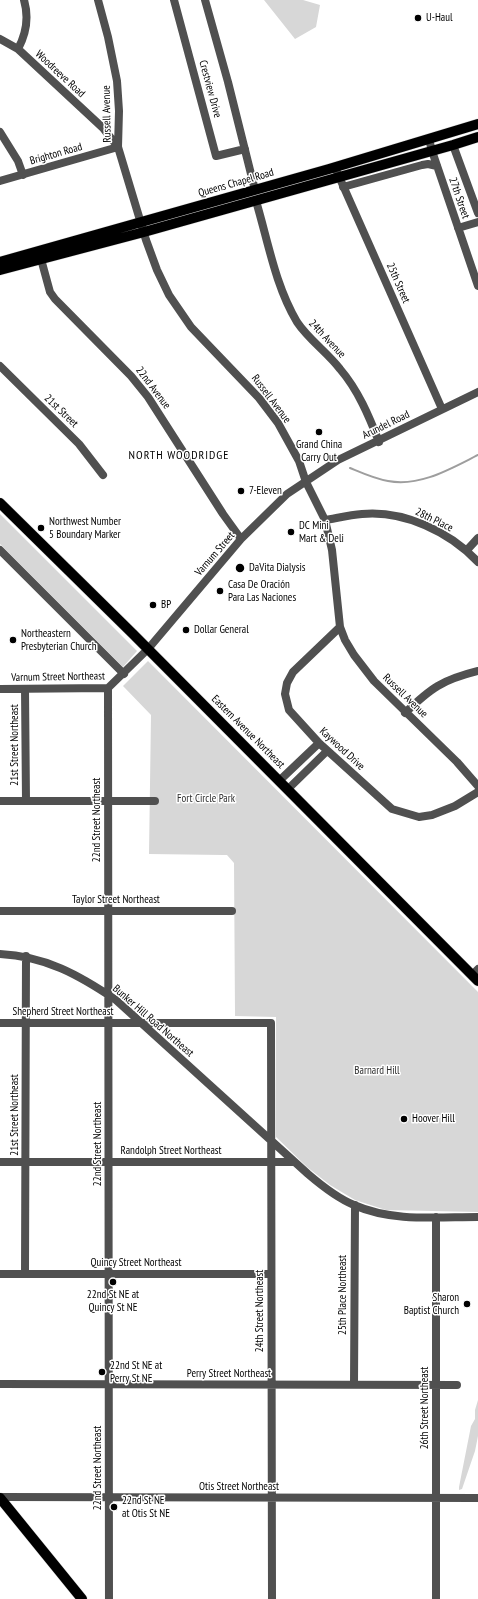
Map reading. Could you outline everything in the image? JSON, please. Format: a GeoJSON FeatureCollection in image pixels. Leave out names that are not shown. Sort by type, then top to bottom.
{"type":"FeatureCollection","features":[{"type":"Feature","properties":{"kind":"main road","name":"Queens Chapel Road"},"geometry":{"type":"LineString","coordinates":[[0,270],[41,259],[143,227],[255,190],[478,124]]}},
{"type":"Feature","properties":{"kind":"main road","name":"Queens Chapel Road"},"geometry":{"type":"LineString","coordinates":[[0,262],[241,205],[475,140]]}},
{"type":"Feature","properties":{"kind":"main road"},"geometry":{"type":"LineString","coordinates":[[241,205],[252,197],[255,190]]}},
{"type":"Feature","properties":{"kind":"main road","name":"Eastern Avenue Northeast"},"geometry":{"type":"LineString","coordinates":[[0,502],[279,781],[476,975]]}},
{"type":"Feature","properties":{"kind":"main road"},"geometry":{"type":"LineString","coordinates":[[0,1498],[82,1599]]}},
{"type":"Feature","properties":{"kind":"street"},"geometry":{"type":"LineString","coordinates":[[18,49],[24,35],[27,22],[27,8],[24,0]]}},
{"type":"Feature","properties":{"kind":"street","name":"Russell Avenue"},"geometry":{"type":"LineString","coordinates":[[98,0],[108,36],[117,81],[119,111],[118,147],[157,270],[169,295],[181,314],[208,345],[260,398],[278,423],[299,462],[306,482],[325,520],[332,550],[340,627],[354,655],[374,681],[405,713],[457,762],[478,786]]}},
{"type":"Feature","properties":{"kind":"street","name":"Crestview Drive"},"geometry":{"type":"LineString","coordinates":[[174,0],[216,156],[245,149]]}},
{"type":"Feature","properties":{"kind":"street","name":"Crestview Drive"},"geometry":{"type":"LineString","coordinates":[[205,0],[255,190]]}},
{"type":"Feature","properties":{"kind":"street","name":"Woodreeve Road"},"geometry":{"type":"LineString","coordinates":[[0,39],[18,49],[103,128],[118,147]]}},
{"type":"Feature","properties":{"kind":"street"},"geometry":{"type":"LineString","coordinates":[[0,132],[18,161],[23,175]]}},
{"type":"Feature","properties":{"kind":"street","name":"27th Street"},"geometry":{"type":"LineString","coordinates":[[430,139],[436,166],[478,286]]}},
{"type":"Feature","properties":{"kind":"street","name":"27th Street"},"geometry":{"type":"LineString","coordinates":[[453,145],[478,214]]}},
{"type":"Feature","properties":{"kind":"street","name":"Brighton Road"},"geometry":{"type":"LineString","coordinates":[[0,181],[118,147]]}},
{"type":"Feature","properties":{"kind":"street"},"geometry":{"type":"LineString","coordinates":[[343,187],[422,165],[428,164],[436,166]]}},
{"type":"Feature","properties":{"kind":"street","name":"25th Street"},"geometry":{"type":"LineString","coordinates":[[335,167],[442,409]]}},
{"type":"Feature","properties":{"kind":"street","name":"24th Avenue"},"geometry":{"type":"LineString","coordinates":[[256,201],[276,273],[289,307],[306,335],[340,369],[352,386],[367,414],[379,442]]}},
{"type":"Feature","properties":{"kind":"street"},"geometry":{"type":"LineString","coordinates":[[458,228],[478,222]]}},
{"type":"Feature","properties":{"kind":"street","name":"22nd Avenue"},"geometry":{"type":"LineString","coordinates":[[41,259],[50,292],[54,299],[131,376],[148,397],[241,540]]}},
{"type":"Feature","properties":{"kind":"street","name":"21st Street"},"geometry":{"type":"LineString","coordinates":[[0,366],[79,444],[103,475]]}},
{"type":"Feature","properties":{"kind":"street","name":"Arundel Road"},"geometry":{"type":"LineString","coordinates":[[306,482],[338,460],[379,442],[478,392]]}},
{"type":"Feature","properties":{"kind":"street","name":"Varnum Street"},"geometry":{"type":"LineString","coordinates":[[148,649],[241,540],[287,494],[306,482]]}},
{"type":"Feature","properties":{"kind":"street","name":"28th Place"},"geometry":{"type":"LineString","coordinates":[[325,520],[363,514],[396,516],[416,521],[440,533],[467,550],[478,562]]}},
{"type":"Feature","properties":{"kind":"street"},"geometry":{"type":"LineString","coordinates":[[467,550],[478,538]]}},
{"type":"Feature","properties":{"kind":"street"},"geometry":{"type":"LineString","coordinates":[[0,550],[124,674]]}},
{"type":"Feature","properties":{"kind":"street","name":"Kaywood Drive"},"geometry":{"type":"LineString","coordinates":[[340,627],[293,672],[287,683],[285,694],[289,710],[327,751],[392,809],[419,817],[432,815],[455,806],[478,792]]}},
{"type":"Feature","properties":{"kind":"street","name":"Varnum Street Northeast"},"geometry":{"type":"LineString","coordinates":[[0,689],[108,688],[148,649]]}},
{"type":"Feature","properties":{"kind":"street"},"geometry":{"type":"LineString","coordinates":[[405,713],[425,694],[440,684],[452,678],[478,671]]}},
{"type":"Feature","properties":{"kind":"street","name":"22nd Street Northeast"},"geometry":{"type":"LineString","coordinates":[[108,688],[109,1599]]}},
{"type":"Feature","properties":{"kind":"street","name":"21st Street Northeast"},"geometry":{"type":"LineString","coordinates":[[25,689],[26,801]]}},
{"type":"Feature","properties":{"kind":"street"},"geometry":{"type":"LineString","coordinates":[[279,781],[319,743]]}},
{"type":"Feature","properties":{"kind":"street"},"geometry":{"type":"LineString","coordinates":[[288,789],[327,751]]}},
{"type":"Feature","properties":{"kind":"street"},"geometry":{"type":"LineString","coordinates":[[0,801],[155,801]]}},
{"type":"Feature","properties":{"kind":"street","name":"Taylor Street Northeast"},"geometry":{"type":"LineString","coordinates":[[0,911],[232,911]]}},
{"type":"Feature","properties":{"kind":"street","name":"Bunker Hill Road Northeast"},"geometry":{"type":"LineString","coordinates":[[0,954],[26,956],[57,966],[98,988],[141,1023],[271,1142]]}},
{"type":"Feature","properties":{"kind":"street","name":"21st Street Northeast"},"geometry":{"type":"LineString","coordinates":[[25,1273],[26,956]]}},
{"type":"Feature","properties":{"kind":"street","name":"Shepherd Street Northeast"},"geometry":{"type":"LineString","coordinates":[[0,1023],[271,1023]]}},
{"type":"Feature","properties":{"kind":"street","name":"24th Street Northeast"},"geometry":{"type":"LineString","coordinates":[[271,1023],[272,1599]]}},
{"type":"Feature","properties":{"kind":"street"},"geometry":{"type":"LineString","coordinates":[[271,1142],[323,1186],[355,1206],[394,1216],[478,1216]]}},
{"type":"Feature","properties":{"kind":"street","name":"Randolph Street Northeast"},"geometry":{"type":"LineString","coordinates":[[0,1162],[294,1162]]}},
{"type":"Feature","properties":{"kind":"street","name":"25th Place Northeast"},"geometry":{"type":"LineString","coordinates":[[354,1385],[355,1206]]}},
{"type":"Feature","properties":{"kind":"street","name":"26th Street Northeast"},"geometry":{"type":"LineString","coordinates":[[436,1217],[436,1599]]}},
{"type":"Feature","properties":{"kind":"street","name":"Quincy Street Northeast"},"geometry":{"type":"LineString","coordinates":[[0,1274],[271,1274]]}},
{"type":"Feature","properties":{"kind":"street","name":"Perry Street Northeast"},"geometry":{"type":"LineString","coordinates":[[0,1384],[457,1385]]}},
{"type":"Feature","properties":{"kind":"street","name":"Otis Street Northeast"},"geometry":{"type":"LineString","coordinates":[[0,1498],[478,1498]]}},
{"type":"Feature","properties":{"kind":"green space"},"geometry":{"type":"Polygon","coordinates":[[[264,0],[303,0],[320,5],[316,27],[295,39],[264,0]]]}},
{"type":"Feature","properties":{"kind":"green space"},"geometry":{"type":"Polygon","coordinates":[[[0,514],[137,651],[123,667],[0,544],[0,514]]]}},
{"type":"Feature","properties":{"kind":"green space","name":"Barnard Hill"},"geometry":{"type":"Polygon","coordinates":[[[148,661],[478,992],[478,1212],[386,1210],[355,1200],[330,1185],[307,1167],[276,1137],[276,1017],[235,1016],[234,863],[227,855],[149,854],[151,715],[123,686],[148,661]]]}},
{"type":"Feature","properties":{"kind":"green space"},"geometry":{"type":"Polygon","coordinates":[[[478,1400],[478,1436],[475,1451],[462,1489],[459,1490],[471,1426],[475,1419],[475,1410],[478,1400]]]}},
{"type":"Feature","properties":{"kind":"waterway"},"geometry":{"type":"LineString","coordinates":[[350,468],[383,480],[400,482],[412,481],[434,476],[478,455]]}},
{"type":"Feature","properties":{"kind":"place","name":"U-Haul"},"geometry":{"type":"Point","coordinates":[418,18]}},
{"type":"Feature","properties":{"kind":"place","name":"Grand China Carry Out"},"geometry":{"type":"Point","coordinates":[319,432]}},
{"type":"Feature","properties":{"kind":"place","name":"7-Eleven"},"geometry":{"type":"Point","coordinates":[241,491]}},
{"type":"Feature","properties":{"kind":"place","name":"Northwest Number 5 Boundary Marker"},"geometry":{"type":"Point","coordinates":[41,528]}},
{"type":"Feature","properties":{"kind":"place","name":"DC Mini Mart & Deli"},"geometry":{"type":"Point","coordinates":[291,532]}},
{"type":"Feature","properties":{"kind":"place","name":"DaVita Dialysis"},"geometry":{"type":"Point","coordinates":[240,568]}},
{"type":"Feature","properties":{"kind":"place","name":"Casa De Oración Para Las Naciones"},"geometry":{"type":"Point","coordinates":[220,591]}},
{"type":"Feature","properties":{"kind":"place","name":"BP"},"geometry":{"type":"Point","coordinates":[153,605]}},
{"type":"Feature","properties":{"kind":"place","name":"Dollar General"},"geometry":{"type":"Point","coordinates":[186,630]}},
{"type":"Feature","properties":{"kind":"place","name":"Northeastern Presbyterian Church"},"geometry":{"type":"Point","coordinates":[13,640]}},
{"type":"Feature","properties":{"kind":"place","name":"Hoover Hill"},"geometry":{"type":"Point","coordinates":[404,1119]}},
{"type":"Feature","properties":{"kind":"place","name":"22nd St NE at Quincy St NE"},"geometry":{"type":"Point","coordinates":[113,1282]}},
{"type":"Feature","properties":{"kind":"place","name":"Sharon Baptist Church"},"geometry":{"type":"Point","coordinates":[467,1304]}},
{"type":"Feature","properties":{"kind":"place","name":"22nd St NE at Perry St NE"},"geometry":{"type":"Point","coordinates":[102,1372]}},
{"type":"Feature","properties":{"kind":"place","name":"22nd St NE at Otis St NE"},"geometry":{"type":"Point","coordinates":[114,1507]}},
{"type":"Feature","properties":{"kind":"district","name":"NORTH WOODRIDGE"},"geometry":{"type":"Point","coordinates":[179,456]}},
{"type":"Feature","properties":{"kind":"park label","name":"Fort Circle Park"},"geometry":{"type":"Point","coordinates":[206,799]}}]}
